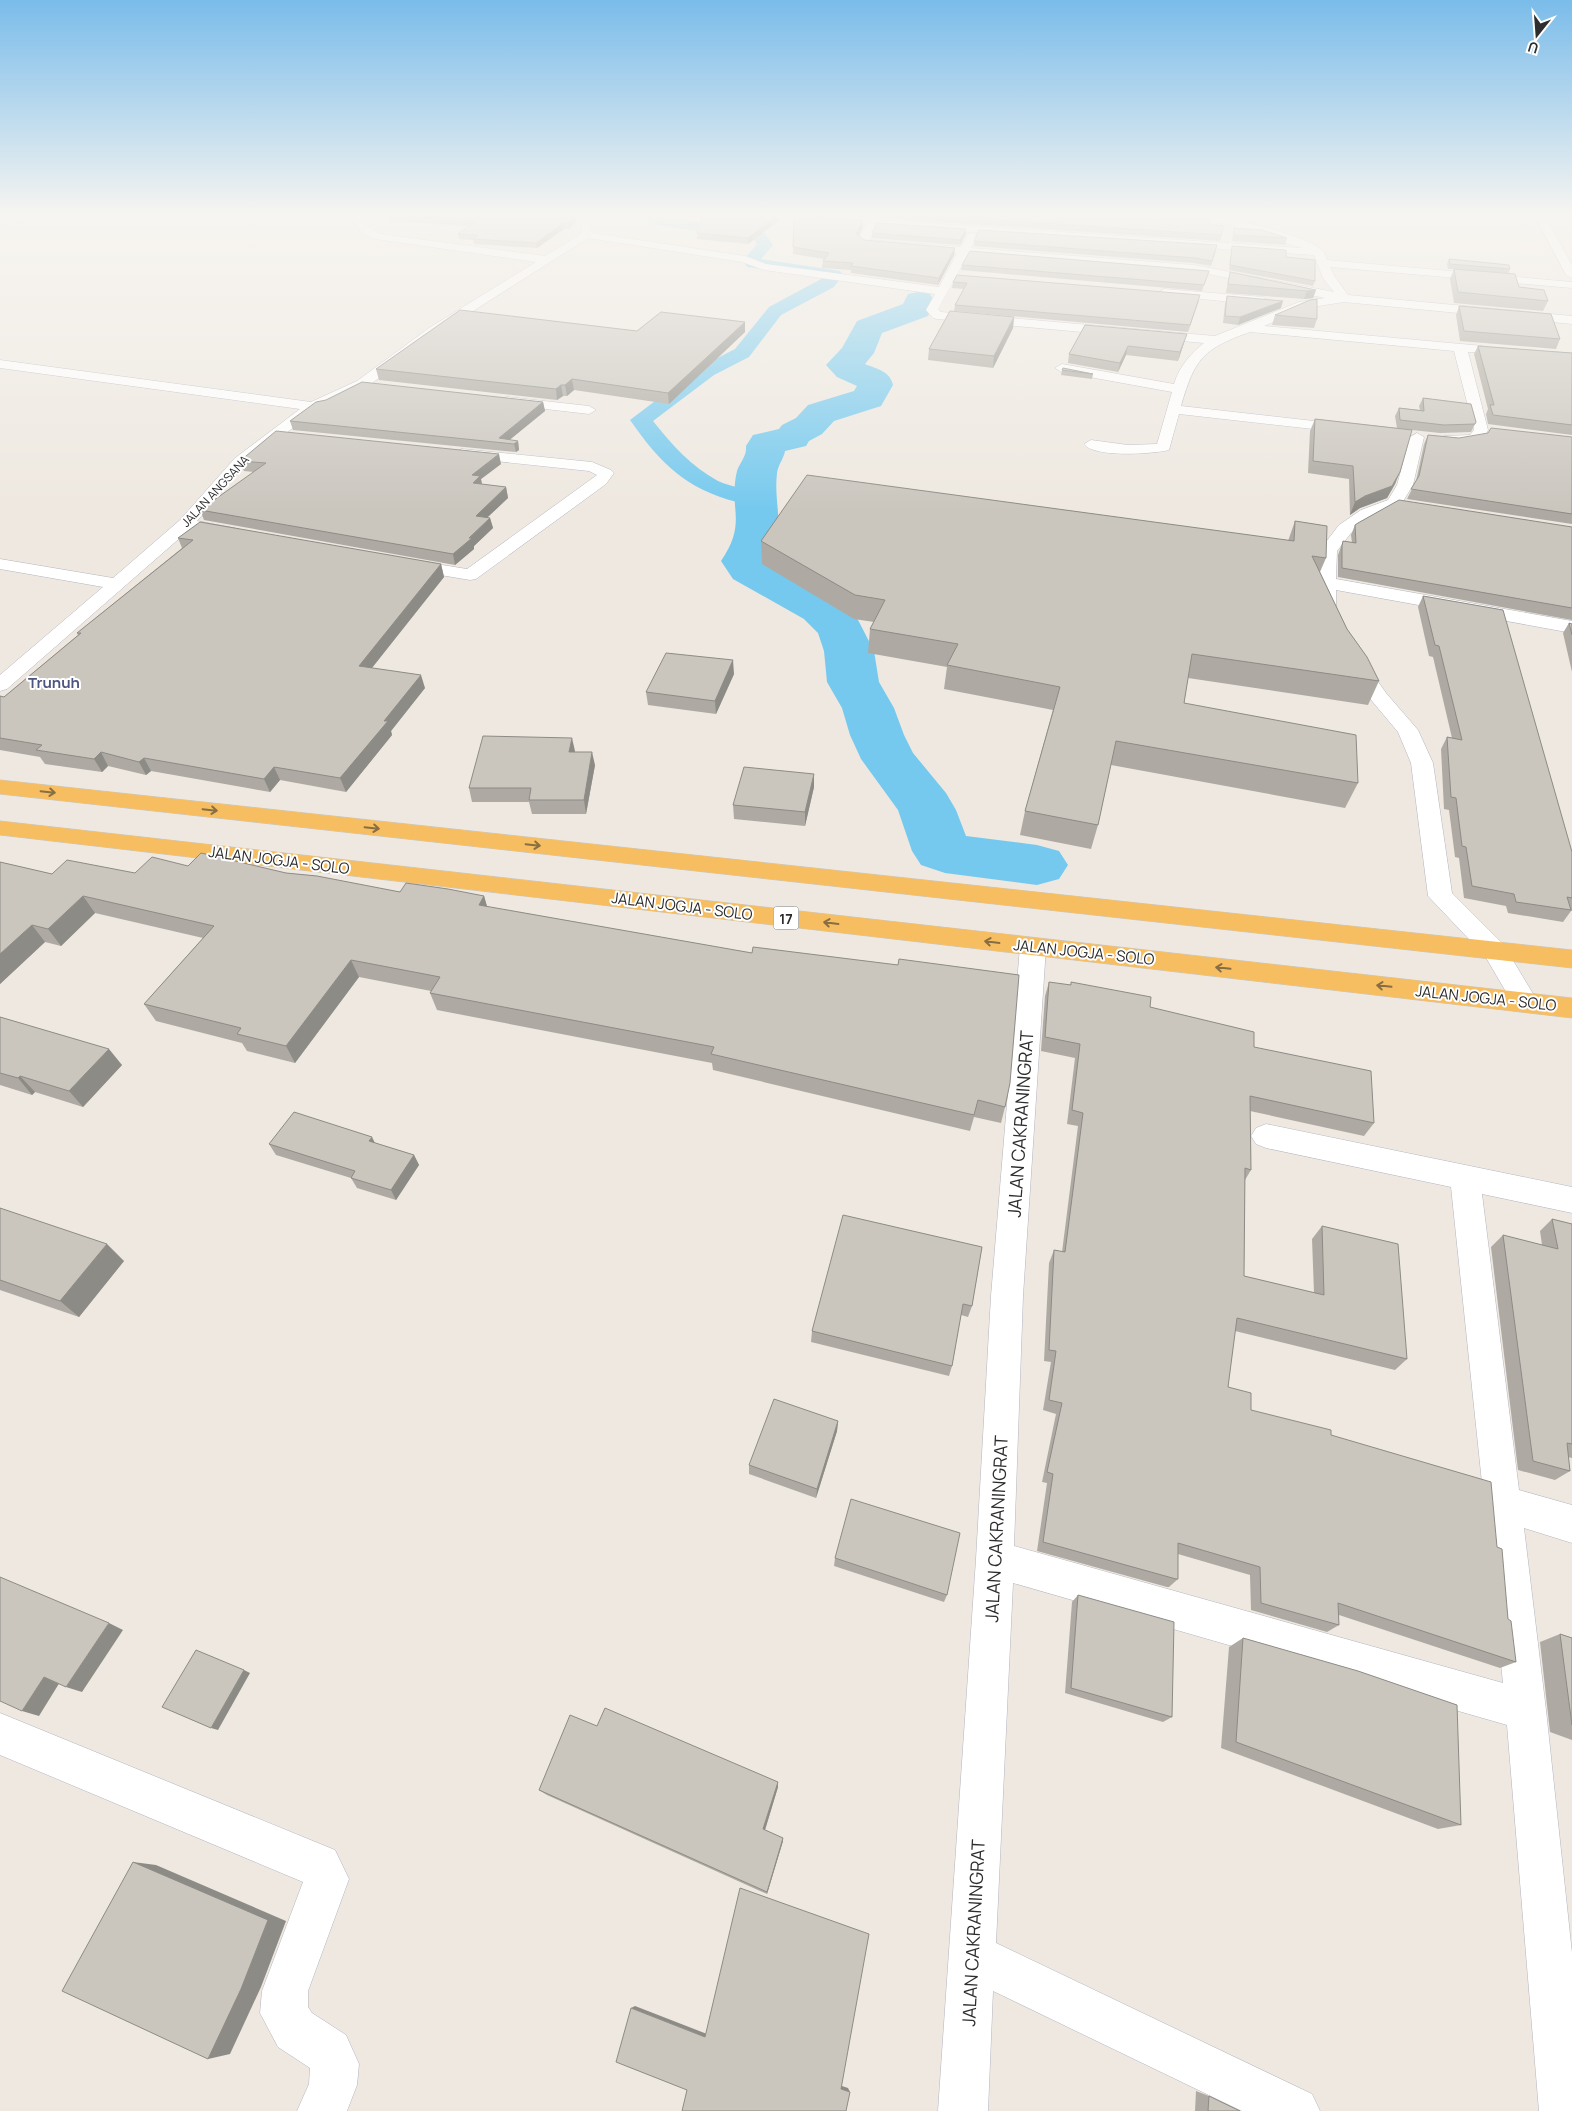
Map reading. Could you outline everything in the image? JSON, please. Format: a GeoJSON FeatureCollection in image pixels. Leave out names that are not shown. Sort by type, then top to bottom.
{"type":"FeatureCollection","features":[{"type":"Feature","properties":{"kind":"highway"},"geometry":{"type":"LineString","coordinates":[[0,787],[1572,958]]}},
{"type":"Feature","properties":{"kind":"highway","name":"JALAN JOGJA - SOLO"},"geometry":{"type":"LineString","coordinates":[[0,828],[1572,1008]]}},
{"type":"Feature","properties":{"kind":"street","name":"JALAN ANGSANA"},"geometry":{"type":"LineString","coordinates":[[0,685],[119,584],[186,524],[240,461],[313,406],[362,384],[433,331],[462,314]]}},
{"type":"Feature","properties":{"kind":"street"},"geometry":{"type":"LineString","coordinates":[[936,314],[943,316],[1216,340]]}},
{"type":"Feature","properties":{"kind":"street"},"geometry":{"type":"LineString","coordinates":[[1091,444],[1138,451],[1152,451],[1164,447],[1184,374],[1198,354],[1216,340],[1283,314]]}},
{"type":"Feature","properties":{"kind":"street"},"geometry":{"type":"LineString","coordinates":[[1505,314],[1572,320]]}},
{"type":"Feature","properties":{"kind":"street"},"geometry":{"type":"LineString","coordinates":[[1250,328],[1488,349]]}},
{"type":"Feature","properties":{"kind":"street"},"geometry":{"type":"LineString","coordinates":[[1460,348],[1481,430],[1478,437],[1454,441],[1412,436],[1404,485],[1403,504],[1367,513],[1340,536],[1328,551],[1327,608],[1348,652],[1379,697],[1408,730],[1422,763],[1440,896],[1494,950],[1525,1002]]}},
{"type":"Feature","properties":{"kind":"street"},"geometry":{"type":"LineString","coordinates":[[0,364],[313,406]]}},
{"type":"Feature","properties":{"kind":"street"},"geometry":{"type":"LineString","coordinates":[[1062,368],[1179,389]]}},
{"type":"Feature","properties":{"kind":"street"},"geometry":{"type":"LineString","coordinates":[[362,384],[381,387]]}},
{"type":"Feature","properties":{"kind":"street"},"geometry":{"type":"LineString","coordinates":[[490,399],[590,410]]}},
{"type":"Feature","properties":{"kind":"street"},"geometry":{"type":"LineString","coordinates":[[1173,409],[1360,430]]}},
{"type":"Feature","properties":{"kind":"street"},"geometry":{"type":"LineString","coordinates":[[1481,430],[1499,432]]}},
{"type":"Feature","properties":{"kind":"street"},"geometry":{"type":"LineString","coordinates":[[274,434],[303,437]]}},
{"type":"Feature","properties":{"kind":"street"},"geometry":{"type":"LineString","coordinates":[[389,561],[470,575],[600,480],[606,473],[592,468],[448,452]]}},
{"type":"Feature","properties":{"kind":"street"},"geometry":{"type":"LineString","coordinates":[[186,524],[253,536]]}},
{"type":"Feature","properties":{"kind":"street"},"geometry":{"type":"LineString","coordinates":[[0,564],[119,584]]}},
{"type":"Feature","properties":{"kind":"street"},"geometry":{"type":"LineString","coordinates":[[1328,583],[1572,627]]}},
{"type":"Feature","properties":{"kind":"street","name":"JALAN CAKRANINGRAT"},"geometry":{"type":"LineString","coordinates":[[963,2111],[995,1559],[1007,1296],[1033,947]]}},
{"type":"Feature","properties":{"kind":"street"},"geometry":{"type":"LineString","coordinates":[[1266,1136],[1572,1200]]}},
{"type":"Feature","properties":{"kind":"street"},"geometry":{"type":"LineString","coordinates":[[1466,1179],[1526,1710],[1564,2111]]}},
{"type":"Feature","properties":{"kind":"street"},"geometry":{"type":"LineString","coordinates":[[1503,1504],[1572,1524]]}},
{"type":"Feature","properties":{"kind":"street"},"geometry":{"type":"LineString","coordinates":[[995,1559],[1526,1710]]}},
{"type":"Feature","properties":{"kind":"street"},"geometry":{"type":"LineString","coordinates":[[0,1734],[56,1759],[319,1866],[327,1879],[285,1991],[284,2013],[295,2030],[329,2052],[335,2064],[333,2085],[322,2111]]}},
{"type":"Feature","properties":{"kind":"street"},"geometry":{"type":"LineString","coordinates":[[972,1956],[1295,2111]]}},
{"type":"Feature","properties":{"kind":"building"},"geometry":{"type":"Polygon","coordinates":[[[455,314],[490,314],[637,331],[659,314],[745,322],[668,393],[572,379],[556,389],[376,369],[455,314]]]}},
{"type":"Feature","properties":{"kind":"building"},"geometry":{"type":"Polygon","coordinates":[[[949,314],[977,314],[1014,317],[994,356],[929,349],[949,314]]]}},
{"type":"Feature","properties":{"kind":"building"},"geometry":{"type":"Polygon","coordinates":[[[1055,314],[1194,314],[1190,325],[1055,314]]]}},
{"type":"Feature","properties":{"kind":"building"},"geometry":{"type":"Polygon","coordinates":[[[1225,314],[1249,314],[1240,317],[1225,316],[1225,314]]]}},
{"type":"Feature","properties":{"kind":"building"},"geometry":{"type":"Polygon","coordinates":[[[1317,314],[1317,319],[1275,315],[1317,314]]]}},
{"type":"Feature","properties":{"kind":"building"},"geometry":{"type":"Polygon","coordinates":[[[1461,314],[1545,314],[1551,314],[1560,339],[1464,331],[1461,314]]]}},
{"type":"Feature","properties":{"kind":"building"},"geometry":{"type":"Polygon","coordinates":[[[1085,325],[1187,334],[1180,352],[1128,346],[1120,363],[1069,354],[1085,325]]]}},
{"type":"Feature","properties":{"kind":"building"},"geometry":{"type":"Polygon","coordinates":[[[1478,346],[1572,353],[1572,425],[1493,415],[1490,405],[1494,405],[1478,346]]]}},
{"type":"Feature","properties":{"kind":"building"},"geometry":{"type":"Polygon","coordinates":[[[1063,368],[1093,374],[1062,370],[1063,368]]]}},
{"type":"Feature","properties":{"kind":"building"},"geometry":{"type":"Polygon","coordinates":[[[362,382],[543,402],[499,438],[518,441],[514,444],[290,421],[316,402],[326,400],[362,382]]]}},
{"type":"Feature","properties":{"kind":"building"},"geometry":{"type":"Polygon","coordinates":[[[1423,398],[1471,404],[1476,422],[1475,424],[1444,425],[1400,420],[1399,408],[1424,411],[1423,398]]]}},
{"type":"Feature","properties":{"kind":"building"},"geometry":{"type":"Polygon","coordinates":[[[1315,419],[1412,430],[1400,472],[1392,486],[1365,496],[1355,502],[1353,466],[1313,461],[1315,419]]]}},
{"type":"Feature","properties":{"kind":"building"},"geometry":{"type":"Polygon","coordinates":[[[1491,428],[1572,437],[1572,514],[1411,489],[1419,476],[1428,435],[1459,438],[1488,433],[1491,428]]]}},
{"type":"Feature","properties":{"kind":"building"},"geometry":{"type":"Polygon","coordinates":[[[276,431],[499,454],[472,475],[480,476],[473,483],[506,487],[476,516],[490,518],[469,538],[472,538],[453,554],[200,510],[266,463],[240,461],[276,431]]]}},
{"type":"Feature","properties":{"kind":"building"},"geometry":{"type":"Polygon","coordinates":[[[807,475],[1294,541],[1295,521],[1327,526],[1326,558],[1312,556],[1347,629],[1367,657],[1379,681],[1192,654],[1184,703],[1356,735],[1358,783],[1116,741],[1098,825],[1025,811],[1060,687],[947,665],[958,644],[870,629],[885,600],[855,595],[761,541],[807,475]]]}},
{"type":"Feature","properties":{"kind":"building"},"geometry":{"type":"Polygon","coordinates":[[[1399,500],[1572,527],[1572,608],[1342,568],[1343,541],[1356,543],[1355,525],[1399,500]]]}},
{"type":"Feature","properties":{"kind":"building"},"geometry":{"type":"Polygon","coordinates":[[[200,522],[441,564],[359,666],[421,675],[384,721],[388,721],[340,778],[274,767],[264,779],[144,758],[139,762],[101,752],[94,759],[36,750],[42,745],[0,738],[0,696],[4,697],[81,633],[77,633],[193,540],[178,538],[200,522]]]}},
{"type":"Feature","properties":{"kind":"building"},"geometry":{"type":"Polygon","coordinates":[[[1423,596],[1503,610],[1572,852],[1572,898],[1567,897],[1571,910],[1516,902],[1514,894],[1472,886],[1466,847],[1462,846],[1456,798],[1451,797],[1447,737],[1462,740],[1439,646],[1435,645],[1423,596]]]}},
{"type":"Feature","properties":{"kind":"building"},"geometry":{"type":"Polygon","coordinates":[[[1569,623],[1572,624],[1572,635],[1569,623]]]}},
{"type":"Feature","properties":{"kind":"building"},"geometry":{"type":"Polygon","coordinates":[[[666,653],[733,660],[715,701],[646,692],[666,653]]]}},
{"type":"Feature","properties":{"kind":"building"},"geometry":{"type":"Polygon","coordinates":[[[483,736],[572,738],[569,752],[592,752],[584,800],[529,800],[531,788],[469,788],[483,736]]]}},
{"type":"Feature","properties":{"kind":"building"},"geometry":{"type":"Polygon","coordinates":[[[744,767],[814,774],[805,812],[733,805],[744,767]]]}},
{"type":"Feature","properties":{"kind":"building"},"geometry":{"type":"Polygon","coordinates":[[[201,853],[286,873],[317,876],[400,892],[406,883],[448,889],[484,896],[479,905],[752,953],[753,947],[898,965],[899,959],[1019,975],[1010,1083],[1005,1107],[978,1100],[974,1115],[711,1054],[714,1047],[430,993],[440,977],[351,960],[286,1046],[237,1034],[241,1028],[144,1004],[214,926],[83,896],[48,929],[32,925],[0,954],[0,862],[52,874],[67,860],[135,873],[152,857],[188,866],[201,853]]]}},
{"type":"Feature","properties":{"kind":"building"},"geometry":{"type":"Polygon","coordinates":[[[1049,982],[1071,985],[1071,982],[1151,997],[1150,1007],[1254,1032],[1254,1047],[1371,1071],[1374,1123],[1250,1096],[1251,1170],[1245,1168],[1244,1276],[1324,1295],[1322,1226],[1398,1244],[1407,1359],[1237,1318],[1228,1387],[1251,1393],[1251,1410],[1331,1430],[1331,1435],[1491,1482],[1497,1547],[1502,1549],[1508,1619],[1511,1621],[1516,1662],[1338,1603],[1339,1625],[1261,1603],[1260,1567],[1178,1543],[1178,1579],[1176,1579],[1043,1542],[1053,1474],[1047,1472],[1062,1403],[1049,1400],[1056,1351],[1049,1350],[1054,1250],[1065,1252],[1083,1113],[1072,1110],[1080,1044],[1045,1037],[1049,982]]]}},
{"type":"Feature","properties":{"kind":"building"},"geometry":{"type":"Polygon","coordinates":[[[0,1017],[109,1049],[69,1091],[20,1076],[18,1078],[0,1073],[0,1017]]]}},
{"type":"Feature","properties":{"kind":"building"},"geometry":{"type":"Polygon","coordinates":[[[294,1112],[372,1137],[369,1141],[414,1155],[391,1190],[351,1178],[355,1171],[269,1144],[294,1112]]]}},
{"type":"Feature","properties":{"kind":"building"},"geometry":{"type":"Polygon","coordinates":[[[0,1208],[107,1244],[60,1301],[0,1280],[0,1208]]]}},
{"type":"Feature","properties":{"kind":"building"},"geometry":{"type":"Polygon","coordinates":[[[843,1215],[982,1247],[972,1306],[963,1304],[952,1366],[812,1331],[843,1215]]]}},
{"type":"Feature","properties":{"kind":"building"},"geometry":{"type":"Polygon","coordinates":[[[1552,1219],[1572,1224],[1572,1444],[1567,1443],[1570,1471],[1533,1461],[1503,1235],[1558,1249],[1552,1219]]]}},
{"type":"Feature","properties":{"kind":"building"},"geometry":{"type":"Polygon","coordinates":[[[774,1399],[838,1421],[817,1489],[749,1465],[774,1399]]]}},
{"type":"Feature","properties":{"kind":"building"},"geometry":{"type":"Polygon","coordinates":[[[851,1499],[960,1533],[947,1595],[835,1558],[851,1499]]]}},
{"type":"Feature","properties":{"kind":"building"},"geometry":{"type":"Polygon","coordinates":[[[0,1577],[109,1623],[66,1687],[44,1677],[22,1711],[0,1701],[0,1577]]]}},
{"type":"Feature","properties":{"kind":"building"},"geometry":{"type":"Polygon","coordinates":[[[1078,1595],[1174,1622],[1172,1717],[1071,1688],[1078,1595]]]}},
{"type":"Feature","properties":{"kind":"building"},"geometry":{"type":"Polygon","coordinates":[[[1560,1634],[1572,1638],[1572,1725],[1560,1634]]]}},
{"type":"Feature","properties":{"kind":"building"},"geometry":{"type":"Polygon","coordinates":[[[1243,1638],[1358,1671],[1457,1705],[1461,1825],[1236,1742],[1243,1638]]]}},
{"type":"Feature","properties":{"kind":"building"},"geometry":{"type":"Polygon","coordinates":[[[196,1650],[244,1670],[211,1728],[162,1707],[196,1650]]]}},
{"type":"Feature","properties":{"kind":"building"},"geometry":{"type":"Polygon","coordinates":[[[605,1708],[778,1782],[763,1829],[783,1838],[767,1892],[539,1790],[570,1715],[597,1726],[605,1708]]]}},
{"type":"Feature","properties":{"kind":"building"},"geometry":{"type":"Polygon","coordinates":[[[133,1862],[268,1920],[241,1989],[208,2059],[62,1991],[133,1862]]]}},
{"type":"Feature","properties":{"kind":"building"},"geometry":{"type":"Polygon","coordinates":[[[740,1888],[869,1934],[841,2089],[850,2092],[846,2111],[682,2111],[687,2090],[616,2062],[631,2008],[705,2037],[740,1888]]]}},
{"type":"Feature","properties":{"kind":"building"},"geometry":{"type":"Polygon","coordinates":[[[1209,2096],[1240,2111],[1208,2111],[1209,2096]]]}},
{"type":"Feature","properties":{"kind":"waterway"},"geometry":{"type":"LineString","coordinates":[[758,503],[749,498],[721,491],[697,478],[666,451],[641,420],[707,371],[742,353],[773,314]]}},
{"type":"Feature","properties":{"kind":"waterway"},"geometry":{"type":"LineString","coordinates":[[905,314],[879,322],[868,328],[857,353],[843,365],[849,370],[874,380],[875,385],[868,398],[821,413],[809,426],[795,433],[792,438],[767,443],[765,446],[766,452],[757,473],[758,528],[756,539],[743,561],[749,569],[821,609],[840,628],[849,651],[853,682],[868,708],[877,735],[889,759],[917,793],[927,810],[942,851],[945,853],[1037,865]]}},
{"type":"Feature","properties":{"kind":"district","name":"Trunuh"},"geometry":{"type":"Point","coordinates":[54,682]}}]}
